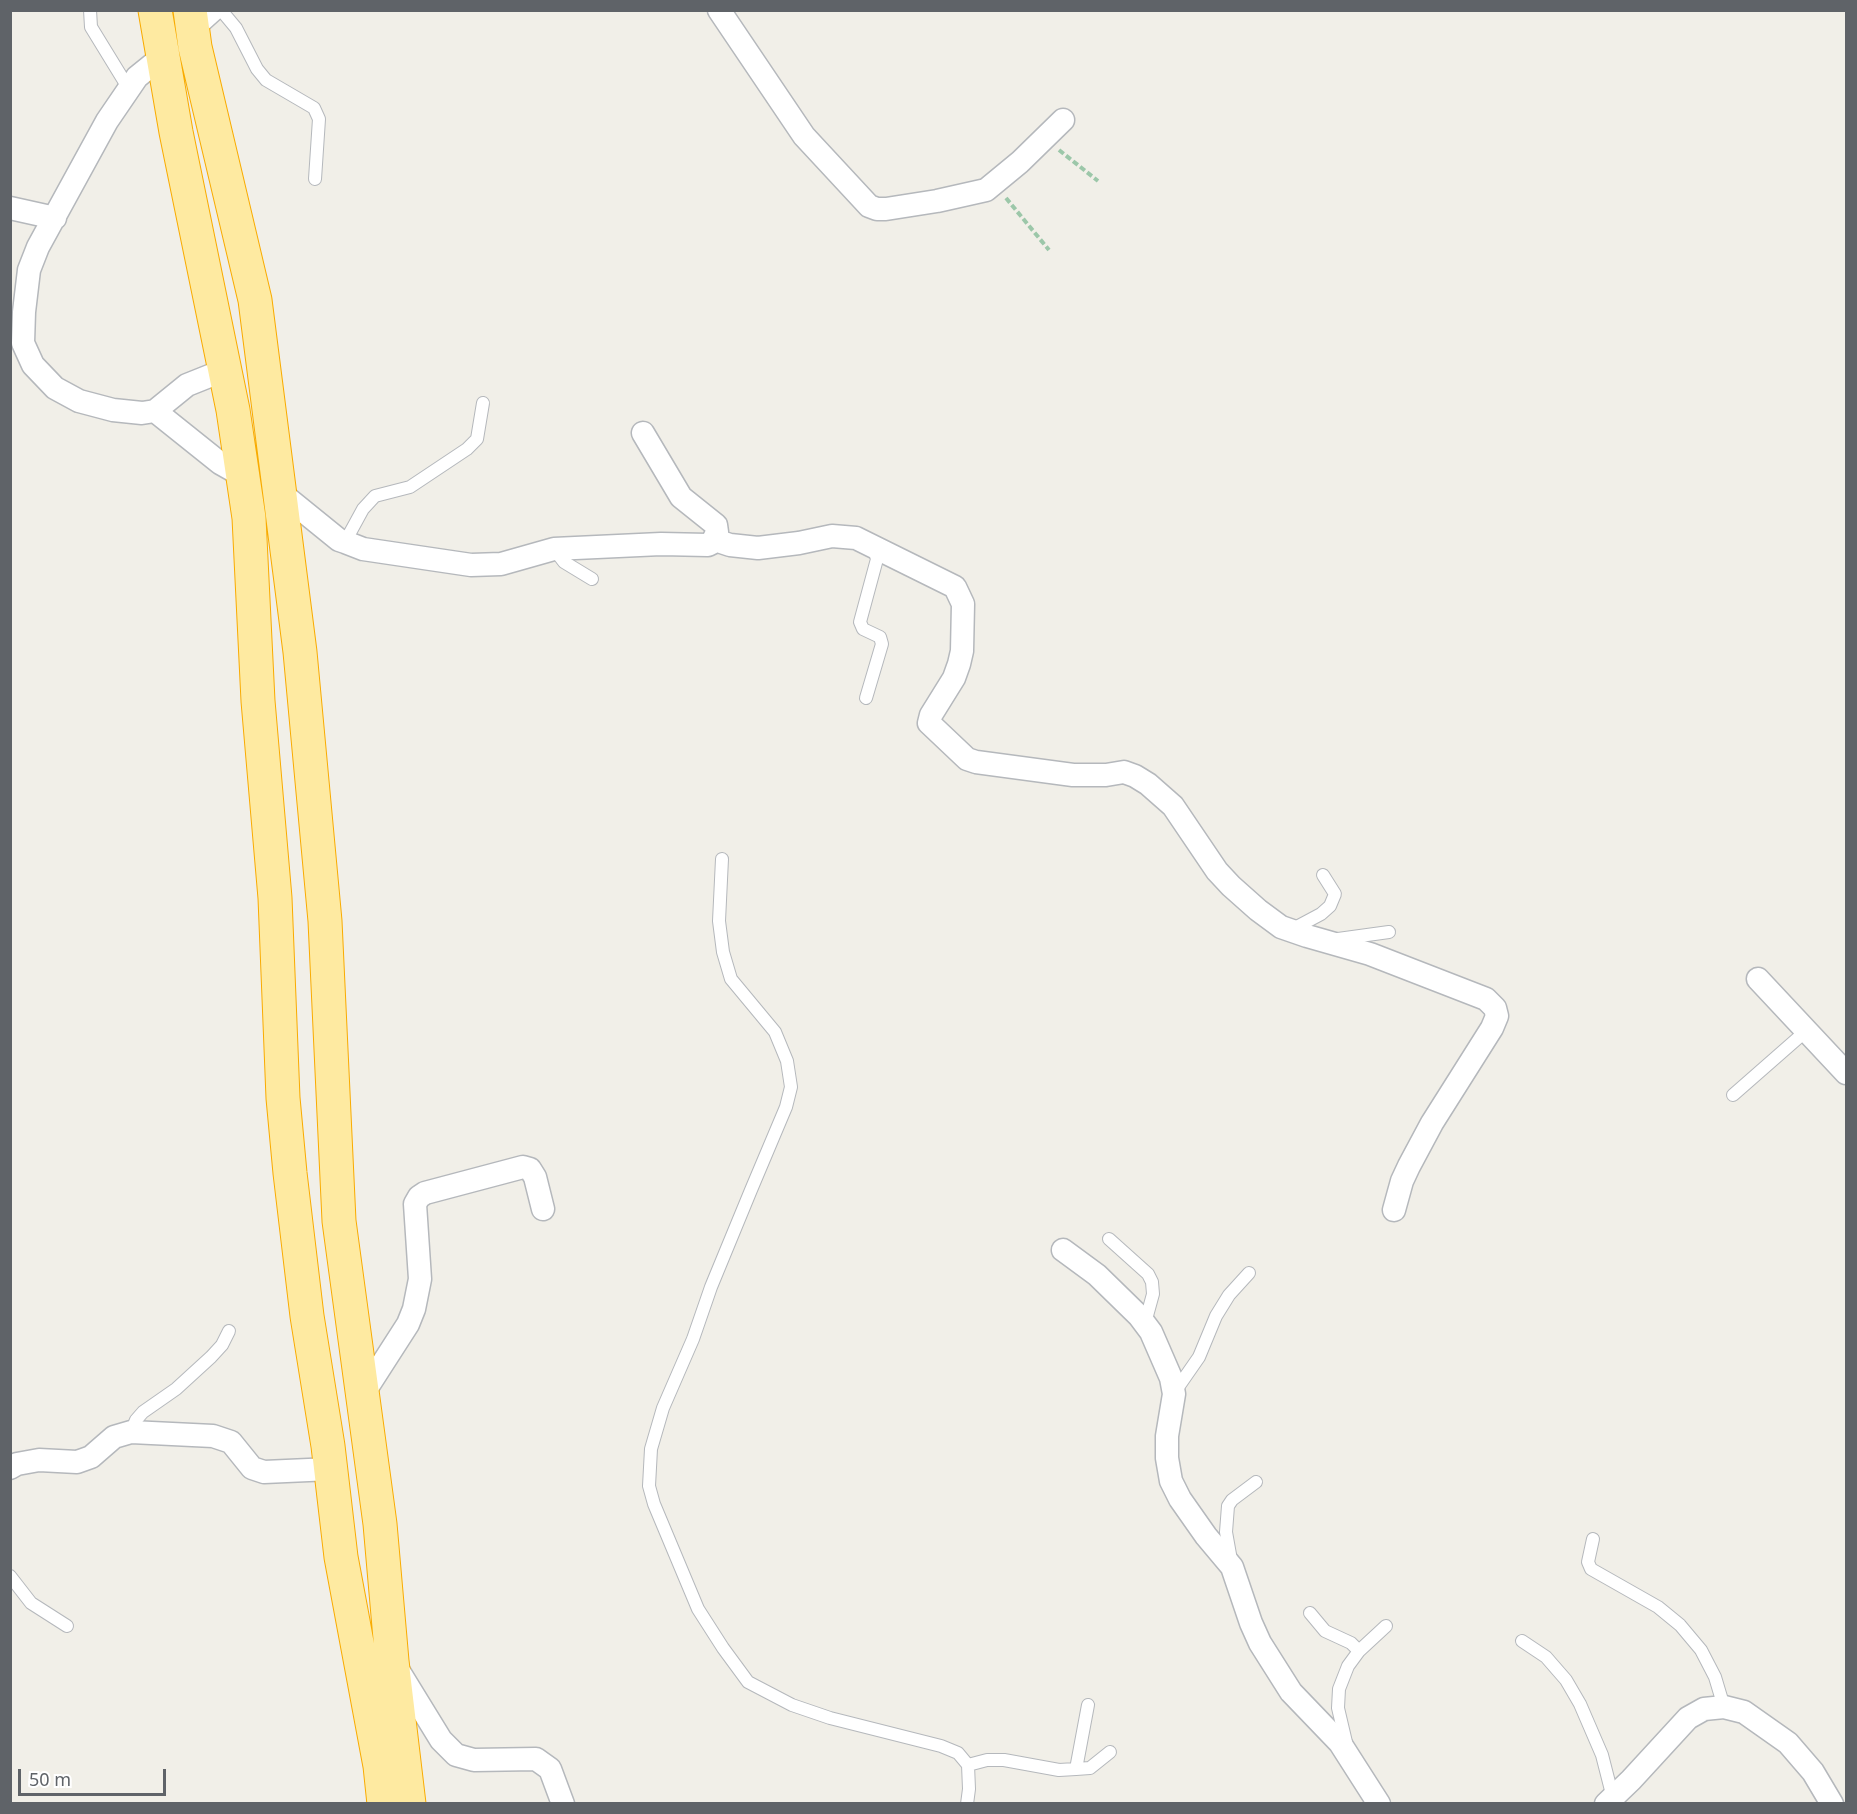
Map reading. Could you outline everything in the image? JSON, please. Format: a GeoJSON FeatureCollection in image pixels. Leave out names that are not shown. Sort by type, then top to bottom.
{"type":"FeatureCollection","features":[{"type":"Feature","properties":{"kind":"highway"},"geometry":{"type":"LineString","coordinates":[[155,10],[176,132],[233,410],[249,518],[258,701],[275,898],[287,1141],[307,1316],[331,1469],[341,1557],[380,1766],[384,1803]]}},
{"type":"Feature","properties":{"kind":"highway"},"geometry":{"type":"LineString","coordinates":[[199,16],[195,47],[255,300],[300,652],[325,921],[339,1221],[380,1524],[392,1661],[409,1803]]}},
{"type":"Feature","properties":{"kind":"street"},"geometry":{"type":"LineString","coordinates":[[718,10],[804,136],[869,206],[886,210],[986,190],[1063,120]]}},
{"type":"Feature","properties":{"kind":"street"},"geometry":{"type":"LineString","coordinates":[[162,56],[137,77],[106,121],[38,247],[29,270],[23,344],[33,365],[56,388],[79,401],[113,410],[142,413],[156,411],[187,385],[222,371]]}},
{"type":"Feature","properties":{"kind":"street"},"geometry":{"type":"LineString","coordinates":[[10,208],[55,218]]}},
{"type":"Feature","properties":{"kind":"street"},"geometry":{"type":"LineString","coordinates":[[156,411],[220,463],[243,476]]}},
{"type":"Feature","properties":{"kind":"street"},"geometry":{"type":"LineString","coordinates":[[643,433],[681,497],[716,525],[715,540]]}},
{"type":"Feature","properties":{"kind":"street"},"geometry":{"type":"LineString","coordinates":[[281,493],[339,540],[363,549],[471,565],[501,564],[554,549],[661,544],[708,545],[715,540]]}},
{"type":"Feature","properties":{"kind":"street"},"geometry":{"type":"LineString","coordinates":[[715,540],[730,545],[758,548],[832,536],[856,538],[955,587],[963,604],[962,651],[954,678],[931,714],[929,723],[967,759],[1073,775],[1107,775],[1124,772],[1135,776],[1173,806],[1217,871],[1231,886],[1281,927],[1370,954],[1486,999],[1495,1008],[1497,1016],[1432,1123],[1402,1181],[1394,1210]]}},
{"type":"Feature","properties":{"kind":"street"},"geometry":{"type":"LineString","coordinates":[[1758,979],[1846,1073]]}},
{"type":"Feature","properties":{"kind":"street"},"geometry":{"type":"LineString","coordinates":[[363,1394],[408,1324],[414,1309],[420,1279],[415,1204],[419,1197],[425,1193],[523,1167],[530,1169],[535,1177],[543,1209]]}},
{"type":"Feature","properties":{"kind":"street"},"geometry":{"type":"LineString","coordinates":[[1063,1251],[1097,1275],[1145,1323],[1151,1332],[1171,1378],[1174,1394],[1167,1436],[1167,1458],[1172,1481],[1180,1499],[1206,1536],[1232,1567],[1260,1643],[1292,1692],[1340,1743],[1379,1803]]}},
{"type":"Feature","properties":{"kind":"street"},"geometry":{"type":"LineString","coordinates":[[10,1468],[17,1464],[39,1460],[77,1462],[92,1457],[114,1437],[131,1432],[213,1436],[231,1442],[252,1468],[264,1472],[331,1469]]}},
{"type":"Feature","properties":{"kind":"street"},"geometry":{"type":"LineString","coordinates":[[392,1661],[441,1740],[456,1755],[474,1760],[536,1759],[550,1769],[563,1803]]}},
{"type":"Feature","properties":{"kind":"street"},"geometry":{"type":"LineString","coordinates":[[1610,1801],[1688,1718],[1704,1709],[1724,1707],[1744,1712],[1788,1743],[1813,1772],[1832,1803]]}},
{"type":"Feature","properties":{"kind":"lane"},"geometry":{"type":"LineString","coordinates":[[90,10],[91,27],[129,89]]}},
{"type":"Feature","properties":{"kind":"lane"},"geometry":{"type":"LineString","coordinates":[[221,10],[236,28],[257,69],[266,80],[314,108],[319,119],[315,179]]}},
{"type":"Feature","properties":{"kind":"lane"},"geometry":{"type":"LineString","coordinates":[[345,542],[363,509],[375,496],[410,488],[467,449],[477,439],[483,404]]}},
{"type":"Feature","properties":{"kind":"lane"},"geometry":{"type":"LineString","coordinates":[[866,541],[875,552],[876,559],[860,622],[863,629],[880,637],[882,644],[866,698]]}},
{"type":"Feature","properties":{"kind":"lane"},"geometry":{"type":"LineString","coordinates":[[554,549],[558,558],[592,579]]}},
{"type":"Feature","properties":{"kind":"lane"},"geometry":{"type":"LineString","coordinates":[[722,859],[719,921],[723,952],[731,979],[775,1032],[787,1061],[790,1087],[786,1107],[750,1190],[693,1339],[663,1408],[651,1449],[649,1486],[654,1504],[698,1609],[748,1682],[792,1705],[830,1718],[941,1746],[958,1753],[968,1765],[967,1803]]}},
{"type":"Feature","properties":{"kind":"lane"},"geometry":{"type":"LineString","coordinates":[[1291,930],[1321,914],[1330,906],[1335,894],[1323,875]]}},
{"type":"Feature","properties":{"kind":"lane"},"geometry":{"type":"LineString","coordinates":[[1325,941],[1389,932]]}},
{"type":"Feature","properties":{"kind":"lane"},"geometry":{"type":"LineString","coordinates":[[1733,1095],[1806,1031]]}},
{"type":"Feature","properties":{"kind":"lane"},"geometry":{"type":"LineString","coordinates":[[1109,1239],[1148,1274],[1152,1282],[1153,1294],[1145,1323]]}},
{"type":"Feature","properties":{"kind":"lane"},"geometry":{"type":"LineString","coordinates":[[1174,1394],[1199,1357],[1216,1316],[1229,1295],[1249,1273]]}},
{"type":"Feature","properties":{"kind":"lane"},"geometry":{"type":"LineString","coordinates":[[131,1432],[136,1419],[176,1389],[211,1357],[229,1331]]}},
{"type":"Feature","properties":{"kind":"lane"},"geometry":{"type":"LineString","coordinates":[[1232,1567],[1226,1532],[1228,1506],[1232,1500],[1256,1482]]}},
{"type":"Feature","properties":{"kind":"lane"},"geometry":{"type":"LineString","coordinates":[[1593,1539],[1588,1562],[1591,1569],[1658,1607],[1680,1625],[1701,1650],[1715,1677],[1724,1707]]}},
{"type":"Feature","properties":{"kind":"lane"},"geometry":{"type":"LineString","coordinates":[[10,1576],[31,1603],[67,1626]]}},
{"type":"Feature","properties":{"kind":"lane"},"geometry":{"type":"LineString","coordinates":[[1310,1613],[1324,1631],[1351,1643],[1359,1651]]}},
{"type":"Feature","properties":{"kind":"lane"},"geometry":{"type":"LineString","coordinates":[[1352,1761],[1338,1708],[1339,1689],[1348,1666],[1359,1651],[1386,1626]]}},
{"type":"Feature","properties":{"kind":"lane"},"geometry":{"type":"LineString","coordinates":[[1522,1641],[1546,1657],[1566,1680],[1580,1704],[1602,1755],[1610,1801]]}},
{"type":"Feature","properties":{"kind":"lane"},"geometry":{"type":"LineString","coordinates":[[1076,1769],[1088,1705]]}},
{"type":"Feature","properties":{"kind":"lane"},"geometry":{"type":"LineString","coordinates":[[968,1765],[987,1760],[1004,1760],[1059,1770],[1076,1769],[1090,1767],[1110,1752]]}},
{"type":"Feature","properties":{"kind":"path"},"geometry":{"type":"LineString","coordinates":[[1045,138],[1098,182]]}},
{"type":"Feature","properties":{"kind":"path"},"geometry":{"type":"LineString","coordinates":[[994,184],[1049,250]]}}]}
